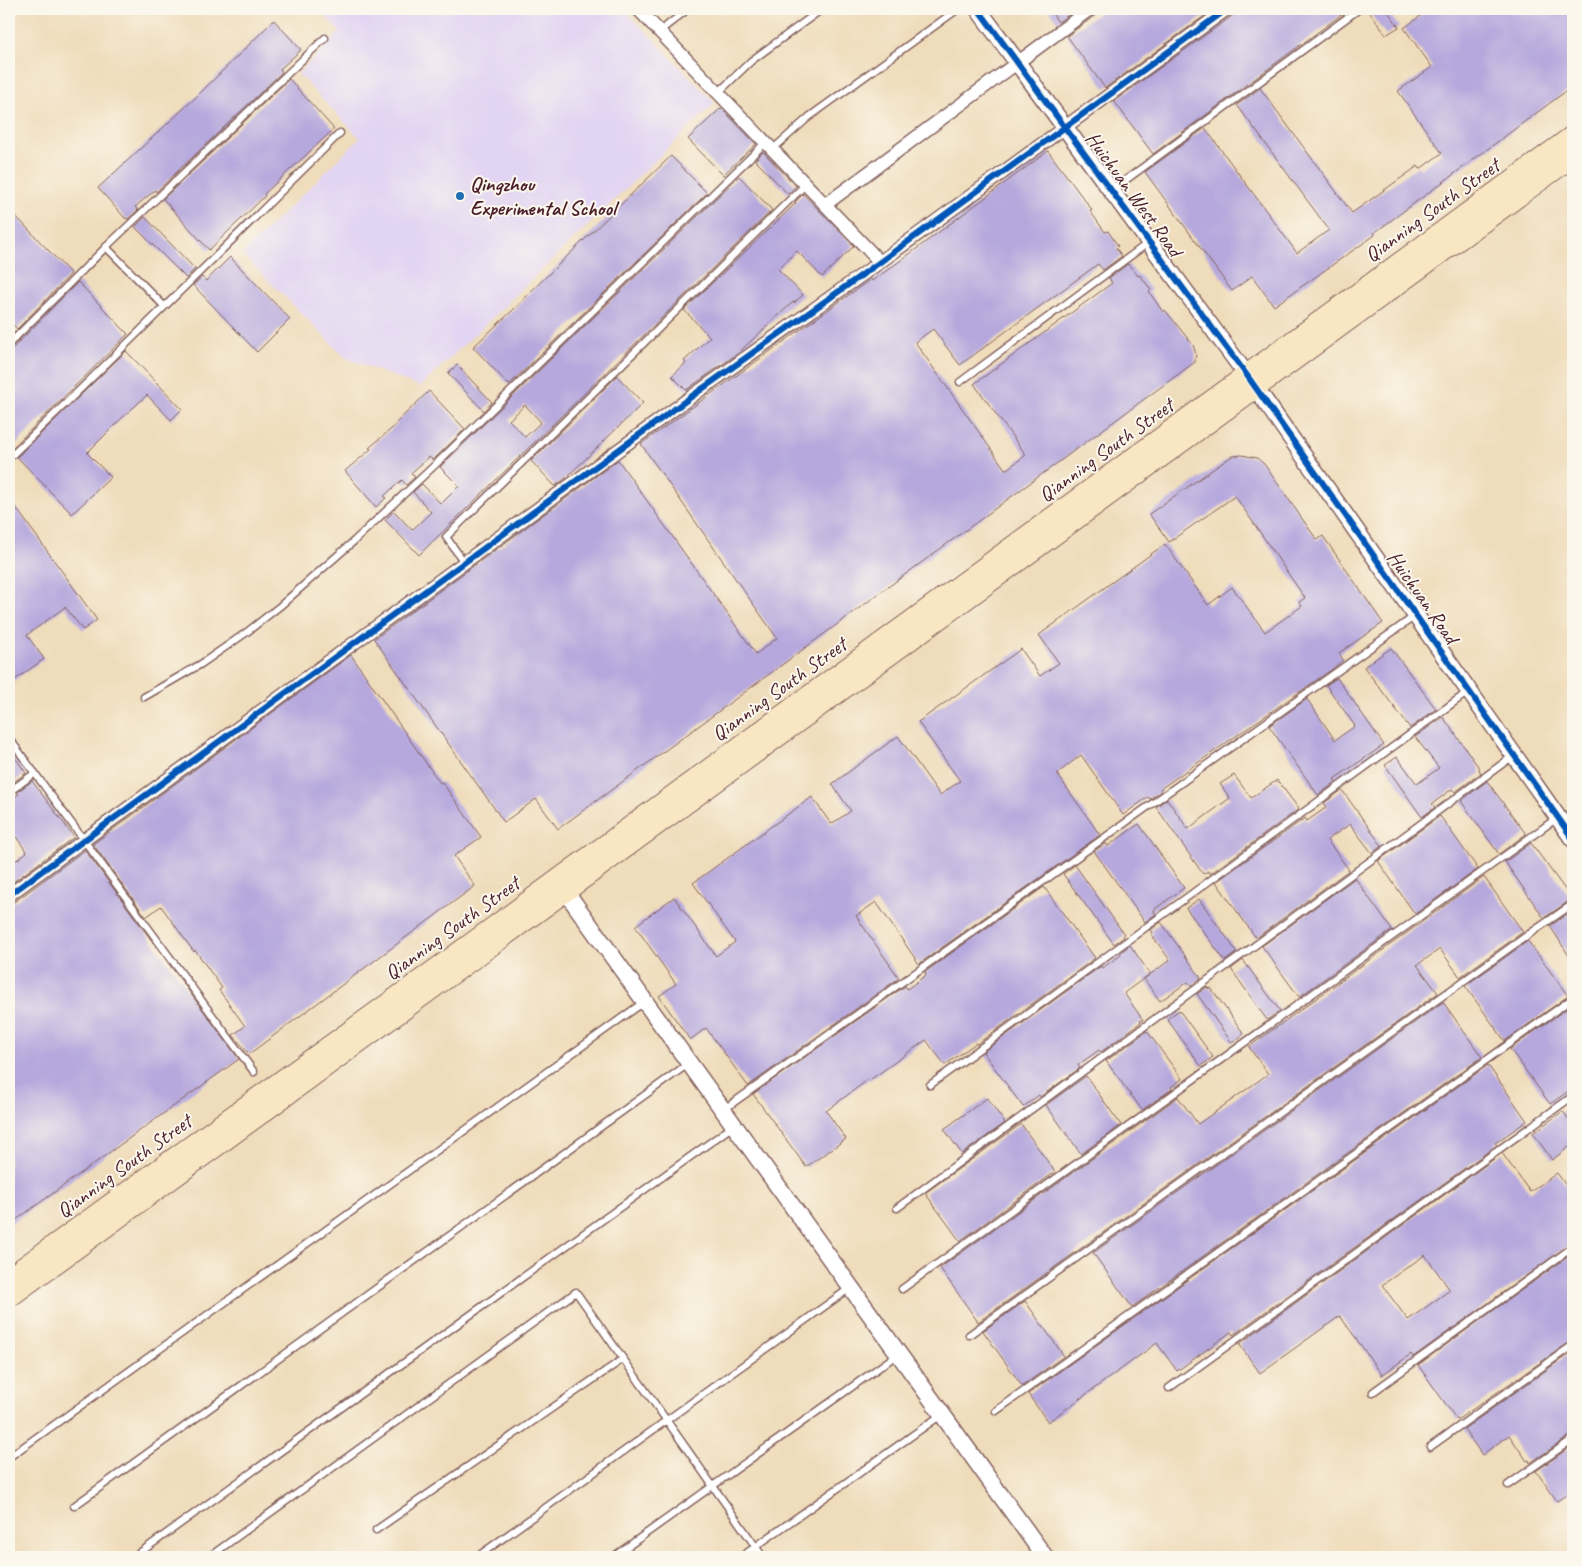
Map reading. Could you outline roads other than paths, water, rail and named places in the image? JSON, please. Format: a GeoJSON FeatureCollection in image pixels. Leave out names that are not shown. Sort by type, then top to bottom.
{"type":"FeatureCollection","features":[{"type":"Feature","properties":{"kind":"main road","name":"Qianning South Street"},"geometry":{"type":"LineString","coordinates":[[9,1298],[566,892],[1251,381],[1573,135]]}},
{"type":"Feature","properties":{"kind":"main road","name":"Qianning South Street"},"geometry":{"type":"LineString","coordinates":[[9,1276],[1251,381],[1573,157]]}},
{"type":"Feature","properties":{"kind":"street"},"geometry":{"type":"LineString","coordinates":[[638,9],[880,262]]}},
{"type":"Feature","properties":{"kind":"street","name":"Huichuan West Road"},"geometry":{"type":"LineString","coordinates":[[978,9],[1251,381]]}},
{"type":"Feature","properties":{"kind":"street"},"geometry":{"type":"LineString","coordinates":[[826,204],[1090,9]]}},
{"type":"Feature","properties":{"kind":"street"},"geometry":{"type":"LineString","coordinates":[[9,895],[464,562],[1227,9]]}},
{"type":"Feature","properties":{"kind":"street","name":"Huichuan Road"},"geometry":{"type":"LineString","coordinates":[[1251,381],[1573,839]]}},
{"type":"Feature","properties":{"kind":"street"},"geometry":{"type":"LineString","coordinates":[[566,892],[1045,1557]]}},
{"type":"Feature","properties":{"kind":"lane"},"geometry":{"type":"LineString","coordinates":[[660,31],[688,9]]}},
{"type":"Feature","properties":{"kind":"lane"},"geometry":{"type":"LineString","coordinates":[[719,92],[751,60],[822,9]]}},
{"type":"Feature","properties":{"kind":"lane"},"geometry":{"type":"LineString","coordinates":[[144,698],[202,664],[247,632],[280,606],[354,541],[770,145],[958,9]]}},
{"type":"Feature","properties":{"kind":"lane"},"geometry":{"type":"LineString","coordinates":[[1112,191],[1359,9]]}},
{"type":"Feature","properties":{"kind":"lane"},"geometry":{"type":"LineString","coordinates":[[9,344],[106,246],[325,38]]}},
{"type":"Feature","properties":{"kind":"lane"},"geometry":{"type":"LineString","coordinates":[[9,458],[119,353],[164,306],[340,133]]}},
{"type":"Feature","properties":{"kind":"lane"},"geometry":{"type":"LineString","coordinates":[[464,562],[446,537],[806,184]]}},
{"type":"Feature","properties":{"kind":"lane"},"geometry":{"type":"LineString","coordinates":[[960,382],[1150,243]]}},
{"type":"Feature","properties":{"kind":"lane"},"geometry":{"type":"LineString","coordinates":[[106,246],[164,306]]}},
{"type":"Feature","properties":{"kind":"lane"},"geometry":{"type":"LineString","coordinates":[[723,1110],[1416,615]]}},
{"type":"Feature","properties":{"kind":"lane"},"geometry":{"type":"LineString","coordinates":[[930,1085],[1469,692]]}},
{"type":"Feature","properties":{"kind":"lane"},"geometry":{"type":"LineString","coordinates":[[9,738],[254,1072]]}},
{"type":"Feature","properties":{"kind":"lane"},"geometry":{"type":"LineString","coordinates":[[897,1208],[1514,755]]}},
{"type":"Feature","properties":{"kind":"lane"},"geometry":{"type":"LineString","coordinates":[[9,792],[35,774]]}},
{"type":"Feature","properties":{"kind":"lane"},"geometry":{"type":"LineString","coordinates":[[902,1289],[1558,817]]}},
{"type":"Feature","properties":{"kind":"lane"},"geometry":{"type":"LineString","coordinates":[[968,1335],[1573,904]]}},
{"type":"Feature","properties":{"kind":"lane"},"geometry":{"type":"LineString","coordinates":[[996,1411],[1573,998]]}},
{"type":"Feature","properties":{"kind":"lane"},"geometry":{"type":"LineString","coordinates":[[12,1455],[645,1002]]}},
{"type":"Feature","properties":{"kind":"lane"},"geometry":{"type":"LineString","coordinates":[[74,1506],[689,1064]]}},
{"type":"Feature","properties":{"kind":"lane"},"geometry":{"type":"LineString","coordinates":[[1169,1388],[1573,1096]]}},
{"type":"Feature","properties":{"kind":"lane"},"geometry":{"type":"LineString","coordinates":[[138,1554],[734,1125]]}},
{"type":"Feature","properties":{"kind":"lane"},"geometry":{"type":"LineString","coordinates":[[1373,1392],[1573,1247]]}},
{"type":"Feature","properties":{"kind":"lane"},"geometry":{"type":"LineString","coordinates":[[477,1557],[851,1288]]}},
{"type":"Feature","properties":{"kind":"lane"},"geometry":{"type":"LineString","coordinates":[[209,1557],[576,1292],[763,1557]]}},
{"type":"Feature","properties":{"kind":"lane"},"geometry":{"type":"LineString","coordinates":[[1430,1447],[1573,1345]]}},
{"type":"Feature","properties":{"kind":"lane"},"geometry":{"type":"LineString","coordinates":[[614,1557],[899,1354]]}},
{"type":"Feature","properties":{"kind":"lane"},"geometry":{"type":"LineString","coordinates":[[376,1530],[623,1359]]}},
{"type":"Feature","properties":{"kind":"lane"},"geometry":{"type":"LineString","coordinates":[[741,1557],[942,1414]]}},
{"type":"Feature","properties":{"kind":"lane"},"geometry":{"type":"LineString","coordinates":[[1508,1485],[1573,1439]]}},
{"type":"Feature","properties":{"kind":"place","name":"Qingzhou Experimental School"},"geometry":{"type":"Point","coordinates":[460,196]}}]}
